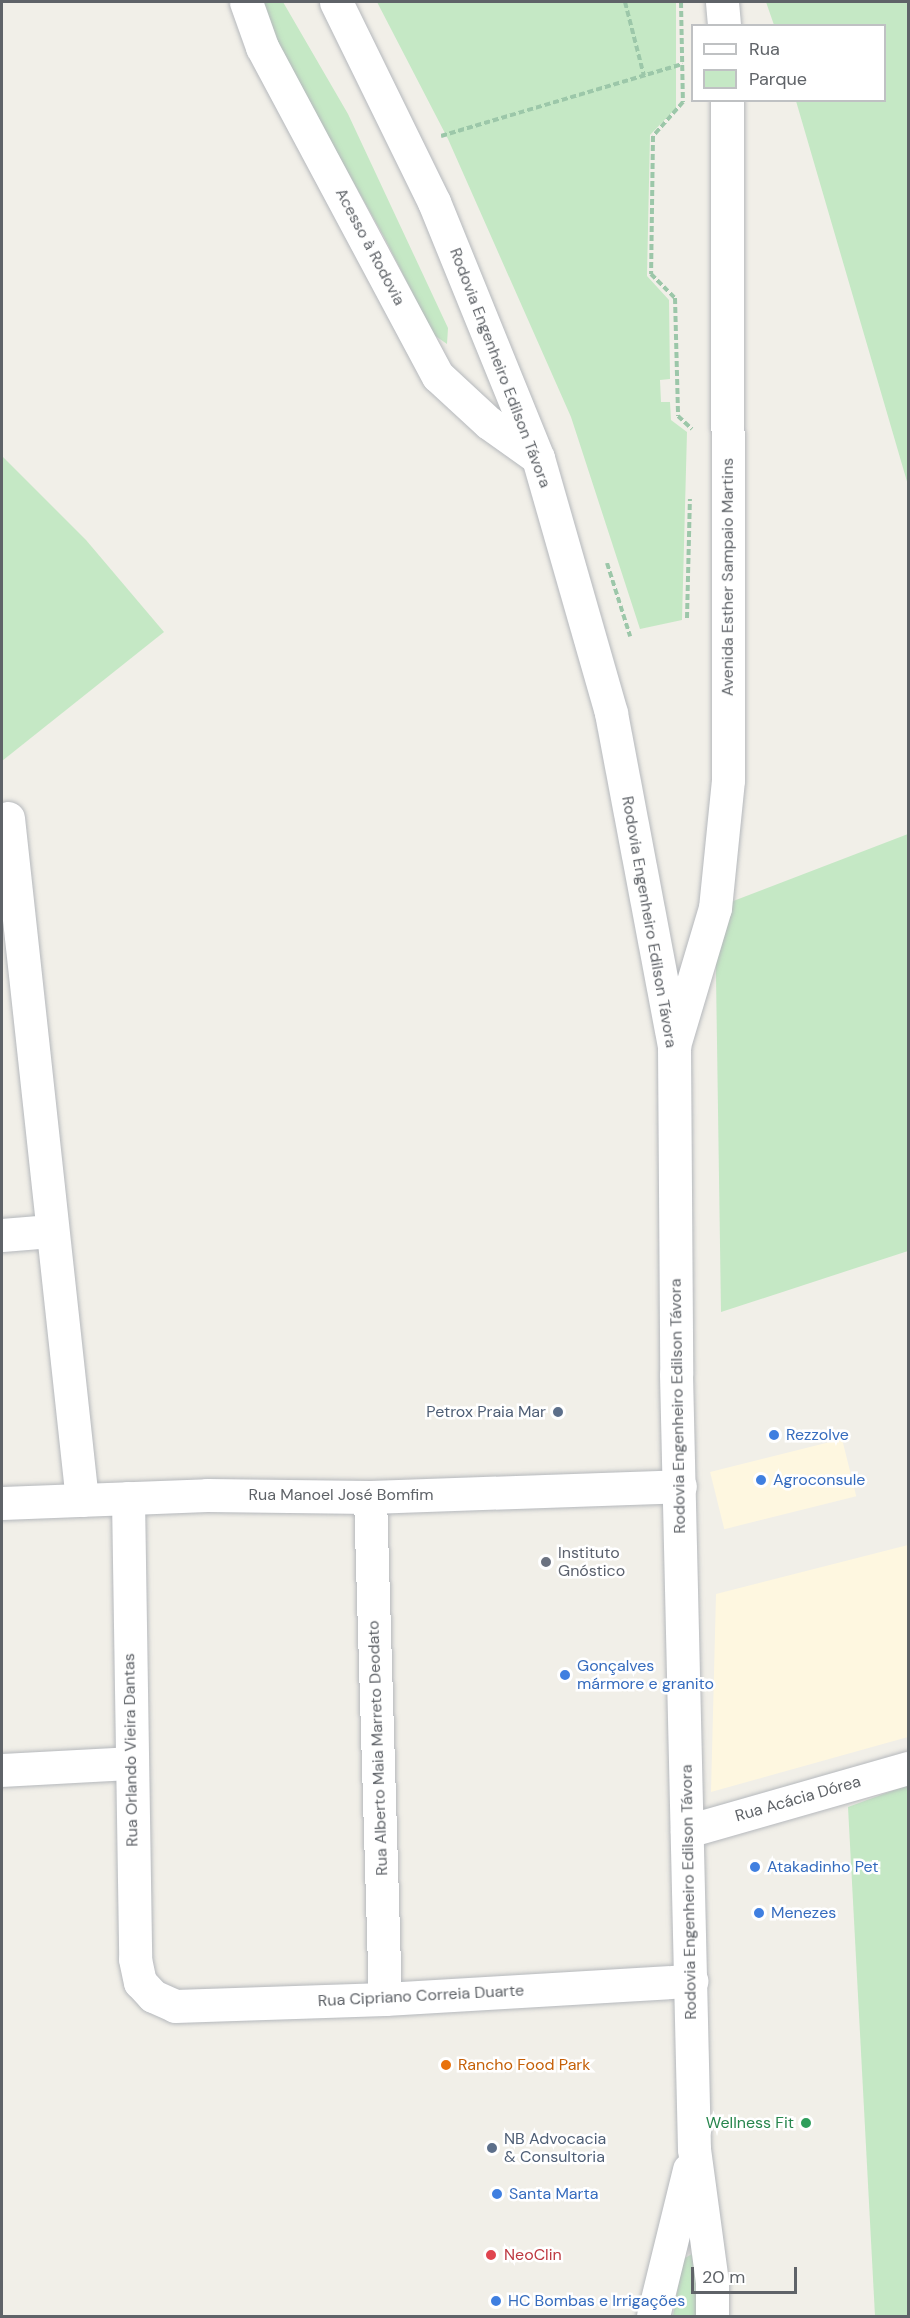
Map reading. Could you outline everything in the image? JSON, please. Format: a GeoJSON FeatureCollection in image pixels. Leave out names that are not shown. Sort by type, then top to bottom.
{"type":"FeatureCollection","features":[{"type":"Feature","properties":{"kind":"street","name":"Acesso à Rodovia"},"geometry":{"type":"LineString","coordinates":[[246,2],[262,47],[438,376],[489,423],[538,458]]}},
{"type":"Feature","properties":{"kind":"street","name":"Rodovia Engenheiro Edilson Távora"},"geometry":{"type":"LineString","coordinates":[[336,2],[434,202],[538,458],[611,713],[674,1047],[680,1486],[694,2149],[711,2282],[712,2316]]}},
{"type":"Feature","properties":{"kind":"street"},"geometry":{"type":"LineString","coordinates":[[722,2],[723,24]]}},
{"type":"Feature","properties":{"kind":"street","name":"Avenida Esther Sampaio Martins"},"geometry":{"type":"LineString","coordinates":[[674,1047],[715,908],[728,780],[727,102]]}},
{"type":"Feature","properties":{"kind":"street"},"geometry":{"type":"LineString","coordinates":[[8,818],[13,974],[51,1232],[82,1500]]}},
{"type":"Feature","properties":{"kind":"street"},"geometry":{"type":"LineString","coordinates":[[2,1235],[51,1232]]}},
{"type":"Feature","properties":{"kind":"street","name":"Rua Manoel José Bomfim"},"geometry":{"type":"LineString","coordinates":[[2,1503],[207,1495],[370,1497],[680,1486]]}},
{"type":"Feature","properties":{"kind":"street","name":"Rua Alberto Maia Marreto Deodato"},"geometry":{"type":"LineString","coordinates":[[370,1497],[385,1999]]}},
{"type":"Feature","properties":{"kind":"street","name":"Rua Orlando Vieira Dantas"},"geometry":{"type":"LineString","coordinates":[[128,1498],[135,1959],[140,1982],[153,1996]]}},
{"type":"Feature","properties":{"kind":"street"},"geometry":{"type":"LineString","coordinates":[[2,1770],[131,1763]]}},
{"type":"Feature","properties":{"kind":"street","name":"Rua Acácia Dórea"},"geometry":{"type":"LineString","coordinates":[[687,1831],[909,1768]]}},
{"type":"Feature","properties":{"kind":"street","name":"Rua Cipriano Correia Duarte"},"geometry":{"type":"LineString","coordinates":[[153,1996],[175,2006],[385,1999],[690,1981]]}},
{"type":"Feature","properties":{"kind":"street","name":"Rodovia Engenheiro Edilson Távora"},"geometry":{"type":"LineString","coordinates":[[653,2316],[694,2149]]}},
{"type":"Feature","properties":{"kind":"path"},"geometry":{"type":"LineString","coordinates":[[625,2],[644,76]]}},
{"type":"Feature","properties":{"kind":"path"},"geometry":{"type":"LineString","coordinates":[[681,2],[683,102],[652,136],[651,274],[675,298],[678,416],[692,427],[691,439]]}},
{"type":"Feature","properties":{"kind":"path"},"geometry":{"type":"LineString","coordinates":[[435,137],[682,64]]}},
{"type":"Feature","properties":{"kind":"path"},"geometry":{"type":"LineString","coordinates":[[687,618],[690,487]]}},
{"type":"Feature","properties":{"kind":"shaded area"},"geometry":{"type":"Polygon","coordinates":[[[842,1439],[856,1496],[724,1529],[710,1472],[842,1439]]]}},
{"type":"Feature","properties":{"kind":"shaded area"},"geometry":{"type":"Polygon","coordinates":[[[908,1545],[908,1737],[711,1792],[716,1594],[908,1545]]]}},
{"type":"Feature","properties":{"kind":"green space"},"geometry":{"type":"Polygon","coordinates":[[[263,2],[283,2],[348,114],[448,328],[447,344],[434,335],[384,237],[263,20],[263,2]]]}},
{"type":"Feature","properties":{"kind":"green space"},"geometry":{"type":"Polygon","coordinates":[[[377,2],[676,2],[676,108],[650,135],[647,276],[669,300],[670,379],[660,380],[661,402],[670,402],[671,420],[687,432],[682,620],[640,629],[571,417],[448,139],[377,2]]]}},
{"type":"Feature","properties":{"kind":"green space"},"geometry":{"type":"Polygon","coordinates":[[[766,2],[908,2],[908,485],[796,102],[886,102],[886,24],[774,24],[766,2]]]}},
{"type":"Feature","properties":{"kind":"green space"},"geometry":{"type":"Polygon","coordinates":[[[2,456],[86,540],[164,632],[2,761],[2,456]]]}},
{"type":"Feature","properties":{"kind":"green space"},"geometry":{"type":"Polygon","coordinates":[[[908,834],[908,1251],[721,1312],[715,908],[908,834]]]}},
{"type":"Feature","properties":{"kind":"green space"},"geometry":{"type":"Polygon","coordinates":[[[908,1785],[908,2316],[875,2316],[848,1807],[908,1785]]]}},
{"type":"Feature","properties":{"kind":"green space"},"geometry":{"type":"Polygon","coordinates":[[[694,2253],[701,2316],[673,2316],[683,2259],[694,2253]]]}},
{"type":"Feature","properties":{"kind":"place","name":"Petrox Praia Mar"},"geometry":{"type":"Point","coordinates":[558,1412]}},
{"type":"Feature","properties":{"kind":"place","name":"Rezzolve"},"geometry":{"type":"Point","coordinates":[774,1435]}},
{"type":"Feature","properties":{"kind":"place","name":"Agroconsule"},"geometry":{"type":"Point","coordinates":[761,1480]}},
{"type":"Feature","properties":{"kind":"place","name":"Instituto Gnóstico"},"geometry":{"type":"Point","coordinates":[546,1562]}},
{"type":"Feature","properties":{"kind":"place","name":"Gonçalves mármore e granito"},"geometry":{"type":"Point","coordinates":[565,1675]}},
{"type":"Feature","properties":{"kind":"place","name":"Atakadinho Pet"},"geometry":{"type":"Point","coordinates":[755,1867]}},
{"type":"Feature","properties":{"kind":"place","name":"Menezes"},"geometry":{"type":"Point","coordinates":[759,1913]}},
{"type":"Feature","properties":{"kind":"place","name":"Rancho Food Park"},"geometry":{"type":"Point","coordinates":[446,2065]}},
{"type":"Feature","properties":{"kind":"place","name":"Wellness Fit"},"geometry":{"type":"Point","coordinates":[806,2123]}},
{"type":"Feature","properties":{"kind":"place","name":"NB Advocacia & Consultoria"},"geometry":{"type":"Point","coordinates":[492,2148]}},
{"type":"Feature","properties":{"kind":"place","name":"Santa Marta"},"geometry":{"type":"Point","coordinates":[497,2194]}},
{"type":"Feature","properties":{"kind":"place","name":"NeoClin"},"geometry":{"type":"Point","coordinates":[491,2255]}},
{"type":"Feature","properties":{"kind":"place","name":"HC Bombas e Irrigações"},"geometry":{"type":"Point","coordinates":[496,2301]}}]}
